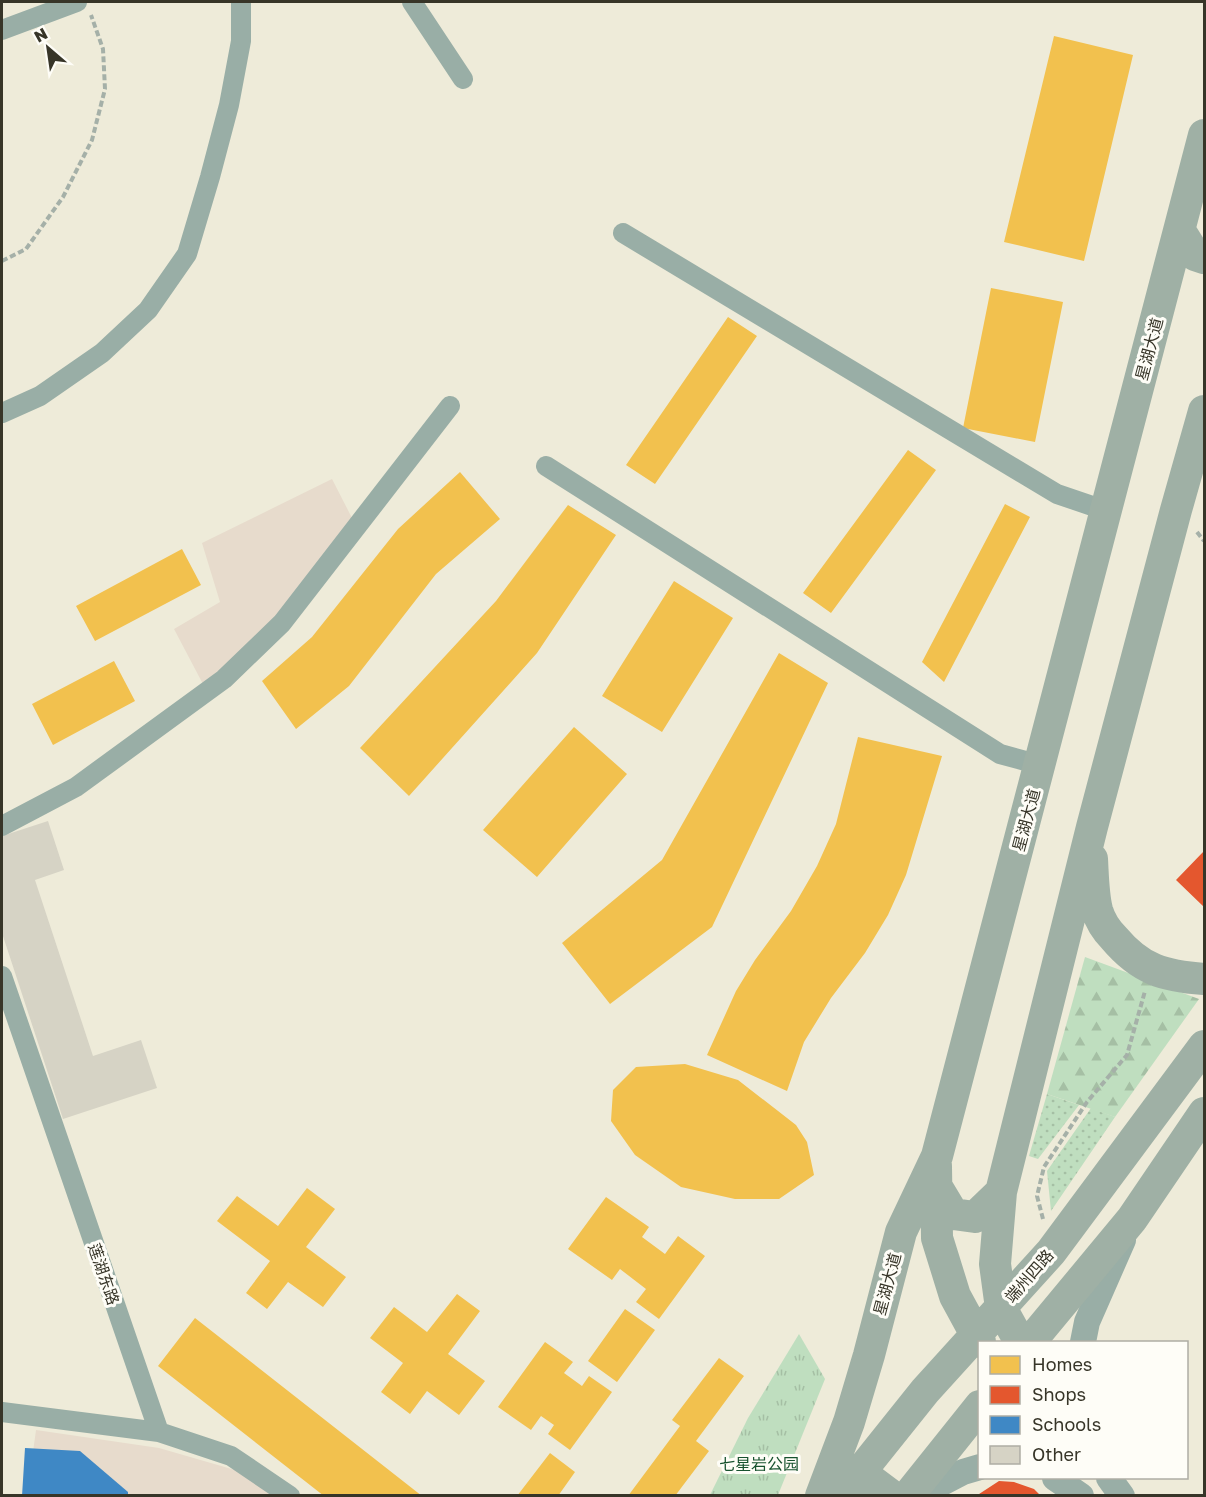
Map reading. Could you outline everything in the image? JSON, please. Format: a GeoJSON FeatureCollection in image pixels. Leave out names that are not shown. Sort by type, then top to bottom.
{"type":"FeatureCollection","features":[{"type":"Feature","properties":{"kind":"main road","name":"星湖大道"},"geometry":{"type":"LineString","coordinates":[[821,1496],[849,1422],[901,1232],[936,1170],[1204,135]]}},
{"type":"Feature","properties":{"kind":"main road"},"geometry":{"type":"LineString","coordinates":[[1180,231],[1195,255],[1204,258]]}},
{"type":"Feature","properties":{"kind":"main road"},"geometry":{"type":"LineString","coordinates":[[1019,1341],[1001,1308],[995,1264],[1001,1192],[1092,827],[1204,411]]}},
{"type":"Feature","properties":{"kind":"main road"},"geometry":{"type":"LineString","coordinates":[[1092,827],[1093,884],[1097,913],[1108,932],[1134,959],[1151,969],[1172,976],[1204,979]]}},
{"type":"Feature","properties":{"kind":"main road","name":"端州四路"},"geometry":{"type":"LineString","coordinates":[[850,1484],[925,1391],[977,1339],[1001,1308],[1051,1252],[1204,1046]]}},
{"type":"Feature","properties":{"kind":"main road"},"geometry":{"type":"LineString","coordinates":[[1031,1341],[1132,1219],[1204,1113]]}},
{"type":"Feature","properties":{"kind":"main road"},"geometry":{"type":"LineString","coordinates":[[1139,1133],[1173,1157]]}},
{"type":"Feature","properties":{"kind":"main road"},"geometry":{"type":"LineString","coordinates":[[936,1170],[953,1214],[975,1217],[1001,1192]]}},
{"type":"Feature","properties":{"kind":"main road"},"geometry":{"type":"LineString","coordinates":[[936,1170],[937,1238],[955,1296],[977,1339]]}},
{"type":"Feature","properties":{"kind":"main road"},"geometry":{"type":"LineString","coordinates":[[908,1496],[978,1408]]}},
{"type":"Feature","properties":{"kind":"main road"},"geometry":{"type":"LineString","coordinates":[[850,1484],[892,1496]]}},
{"type":"Feature","properties":{"kind":"street"},"geometry":{"type":"LineString","coordinates":[[2,413],[40,396],[102,352],[148,310],[187,254],[229,105],[241,41],[241,2]]}},
{"type":"Feature","properties":{"kind":"street"},"geometry":{"type":"LineString","coordinates":[[412,2],[463,79]]}},
{"type":"Feature","properties":{"kind":"street"},"geometry":{"type":"LineString","coordinates":[[2,30],[83,6]]}},
{"type":"Feature","properties":{"kind":"street"},"geometry":{"type":"LineString","coordinates":[[622,233],[1057,494],[1107,511]]}},
{"type":"Feature","properties":{"kind":"street"},"geometry":{"type":"LineString","coordinates":[[2,826],[76,787],[224,679],[282,623],[450,406]]}},
{"type":"Feature","properties":{"kind":"street"},"geometry":{"type":"LineString","coordinates":[[546,466],[1000,753],[1040,765]]}},
{"type":"Feature","properties":{"kind":"street","name":"莲湖东路"},"geometry":{"type":"LineString","coordinates":[[2,976],[159,1432]]}},
{"type":"Feature","properties":{"kind":"street"},"geometry":{"type":"LineString","coordinates":[[1083,1341],[1087,1322],[1132,1219]]}},
{"type":"Feature","properties":{"kind":"street"},"geometry":{"type":"LineString","coordinates":[[2,1412],[159,1432],[231,1456],[290,1496]]}},
{"type":"Feature","properties":{"kind":"street"},"geometry":{"type":"LineString","coordinates":[[917,1496],[963,1472],[978,1468]]}},
{"type":"Feature","properties":{"kind":"street"},"geometry":{"type":"LineString","coordinates":[[1056,1479],[1081,1496]]}},
{"type":"Feature","properties":{"kind":"street"},"geometry":{"type":"LineString","coordinates":[[1075,1479],[1087,1496]]}},
{"type":"Feature","properties":{"kind":"street"},"geometry":{"type":"LineString","coordinates":[[1110,1479],[1122,1496]]}},
{"type":"Feature","properties":{"kind":"path"},"geometry":{"type":"LineString","coordinates":[[2,261],[26,249],[63,196],[92,140],[105,89],[103,49],[83,6]]}},
{"type":"Feature","properties":{"kind":"path"},"geometry":{"type":"LineString","coordinates":[[1051,1252],[1037,1196],[1044,1167],[1087,1102],[1127,1055],[1151,969]]}},
{"type":"Feature","properties":{"kind":"shaded area"},"geometry":{"type":"Polygon","coordinates":[[[332,479],[352,518],[281,617],[204,686],[174,629],[220,602],[202,543],[332,479]]]}},
{"type":"Feature","properties":{"kind":"shaded area"},"geometry":{"type":"Polygon","coordinates":[[[36,1430],[159,1448],[242,1472],[275,1496],[27,1496],[36,1430]]]}},
{"type":"Feature","properties":{"kind":"green space"},"geometry":{"type":"Polygon","coordinates":[[[1085,957],[1199,999],[1115,1117],[1047,1094],[1085,957]]]}},
{"type":"Feature","properties":{"kind":"green space"},"geometry":{"type":"Polygon","coordinates":[[[1047,1094],[1079,1105],[1038,1159],[1029,1156],[1047,1094]]]}},
{"type":"Feature","properties":{"kind":"green space"},"geometry":{"type":"Polygon","coordinates":[[[1091,1108],[1115,1117],[1051,1211],[1047,1171],[1091,1108]]]}},
{"type":"Feature","properties":{"kind":"green space","name":"七星岩公园"},"geometry":{"type":"Polygon","coordinates":[[[799,1334],[825,1379],[778,1495],[710,1495],[748,1418],[799,1334]]]}},
{"type":"Feature","properties":{"kind":"building: Homes"},"geometry":{"type":"Polygon","coordinates":[[[1054,36],[1133,55],[1084,261],[1004,242],[1054,36]]]}},
{"type":"Feature","properties":{"kind":"building: Homes"},"geometry":{"type":"Polygon","coordinates":[[[991,288],[1063,302],[1035,442],[963,428],[991,288]]]}},
{"type":"Feature","properties":{"kind":"building: Homes"},"geometry":{"type":"Polygon","coordinates":[[[728,317],[757,336],[655,484],[626,465],[728,317]]]}},
{"type":"Feature","properties":{"kind":"building: Homes"},"geometry":{"type":"Polygon","coordinates":[[[908,450],[936,470],[831,613],[803,593],[908,450]]]}},
{"type":"Feature","properties":{"kind":"building: Homes"},"geometry":{"type":"Polygon","coordinates":[[[460,472],[500,519],[436,574],[349,686],[296,729],[262,681],[312,637],[398,529],[460,472]]]}},
{"type":"Feature","properties":{"kind":"building: Homes"},"geometry":{"type":"Polygon","coordinates":[[[1005,504],[1030,517],[944,682],[922,662],[1005,504]]]}},
{"type":"Feature","properties":{"kind":"building: Homes"},"geometry":{"type":"Polygon","coordinates":[[[568,505],[616,535],[537,653],[409,796],[360,748],[496,601],[568,505]]]}},
{"type":"Feature","properties":{"kind":"building: Homes"},"geometry":{"type":"Polygon","coordinates":[[[182,549],[201,585],[95,641],[76,606],[182,549]]]}},
{"type":"Feature","properties":{"kind":"building: Homes"},"geometry":{"type":"Polygon","coordinates":[[[674,581],[733,618],[662,732],[602,696],[674,581]]]}},
{"type":"Feature","properties":{"kind":"building: Homes"},"geometry":{"type":"Polygon","coordinates":[[[779,653],[828,683],[712,927],[610,1004],[562,943],[662,860],[779,653]]]}},
{"type":"Feature","properties":{"kind":"building: Homes"},"geometry":{"type":"Polygon","coordinates":[[[114,661],[135,701],[53,745],[32,704],[114,661]]]}},
{"type":"Feature","properties":{"kind":"building: Homes"},"geometry":{"type":"Polygon","coordinates":[[[574,727],[627,774],[537,877],[483,830],[574,727]]]}},
{"type":"Feature","properties":{"kind":"building: Homes"},"geometry":{"type":"Polygon","coordinates":[[[858,737],[942,756],[906,875],[888,915],[804,1042],[787,1091],[707,1055],[736,991],[755,960],[791,911],[817,866],[836,824],[858,737]]]}},
{"type":"Feature","properties":{"kind":"building: Homes"},"geometry":{"type":"Polygon","coordinates":[[[685,1064],[738,1080],[796,1125],[807,1142],[814,1175],[779,1199],[735,1199],[681,1187],[635,1155],[611,1121],[613,1090],[636,1067],[685,1064]]]}},
{"type":"Feature","properties":{"kind":"building: Homes"},"geometry":{"type":"Polygon","coordinates":[[[307,1188],[335,1209],[306,1247],[346,1277],[323,1307],[288,1282],[267,1309],[246,1293],[270,1261],[217,1221],[237,1196],[278,1226],[307,1188]]]}},
{"type":"Feature","properties":{"kind":"building: Homes"},"geometry":{"type":"Polygon","coordinates":[[[606,1197],[649,1227],[642,1237],[665,1254],[678,1236],[705,1256],[659,1319],[636,1302],[646,1289],[620,1269],[612,1280],[568,1249],[606,1197]]]}},
{"type":"Feature","properties":{"kind":"building: Homes"},"geometry":{"type":"Polygon","coordinates":[[[457,1294],[480,1311],[448,1354],[485,1381],[459,1415],[427,1391],[410,1414],[381,1392],[403,1363],[370,1338],[394,1307],[427,1332],[457,1294]]]}},
{"type":"Feature","properties":{"kind":"building: Homes"},"geometry":{"type":"Polygon","coordinates":[[[625,1309],[655,1330],[617,1382],[588,1361],[625,1309]]]}},
{"type":"Feature","properties":{"kind":"building: Homes"},"geometry":{"type":"Polygon","coordinates":[[[195,1318],[422,1496],[324,1496],[158,1366],[195,1318]]]}},
{"type":"Feature","properties":{"kind":"building: Homes"},"geometry":{"type":"Polygon","coordinates":[[[545,1342],[573,1362],[564,1373],[582,1386],[589,1376],[612,1392],[570,1450],[548,1434],[554,1425],[541,1416],[531,1430],[498,1407],[545,1342]]]}},
{"type":"Feature","properties":{"kind":"building: Homes"},"geometry":{"type":"Polygon","coordinates":[[[719,1358],[744,1376],[696,1441],[709,1451],[675,1496],[628,1496],[680,1426],[672,1420],[719,1358]]]}},
{"type":"Feature","properties":{"kind":"building: Homes"},"geometry":{"type":"Polygon","coordinates":[[[550,1453],[575,1472],[558,1496],[517,1496],[550,1453]]]}},
{"type":"Feature","properties":{"kind":"building: Shops"},"geometry":{"type":"Polygon","coordinates":[[[1204,851],[1204,907],[1176,880],[1204,851]]]}},
{"type":"Feature","properties":{"kind":"building: Shops"},"geometry":{"type":"Polygon","coordinates":[[[999,1481],[1014,1482],[1034,1489],[1041,1496],[976,1496],[999,1481]]]}},
{"type":"Feature","properties":{"kind":"building: Schools"},"geometry":{"type":"Polygon","coordinates":[[[25,1448],[80,1451],[128,1492],[128,1496],[22,1496],[25,1448]]]}},
{"type":"Feature","properties":{"kind":"building: Other"},"geometry":{"type":"Polygon","coordinates":[[[48,821],[64,870],[35,880],[93,1056],[141,1040],[157,1088],[63,1119],[2,933],[2,836],[48,821]]]}}]}
